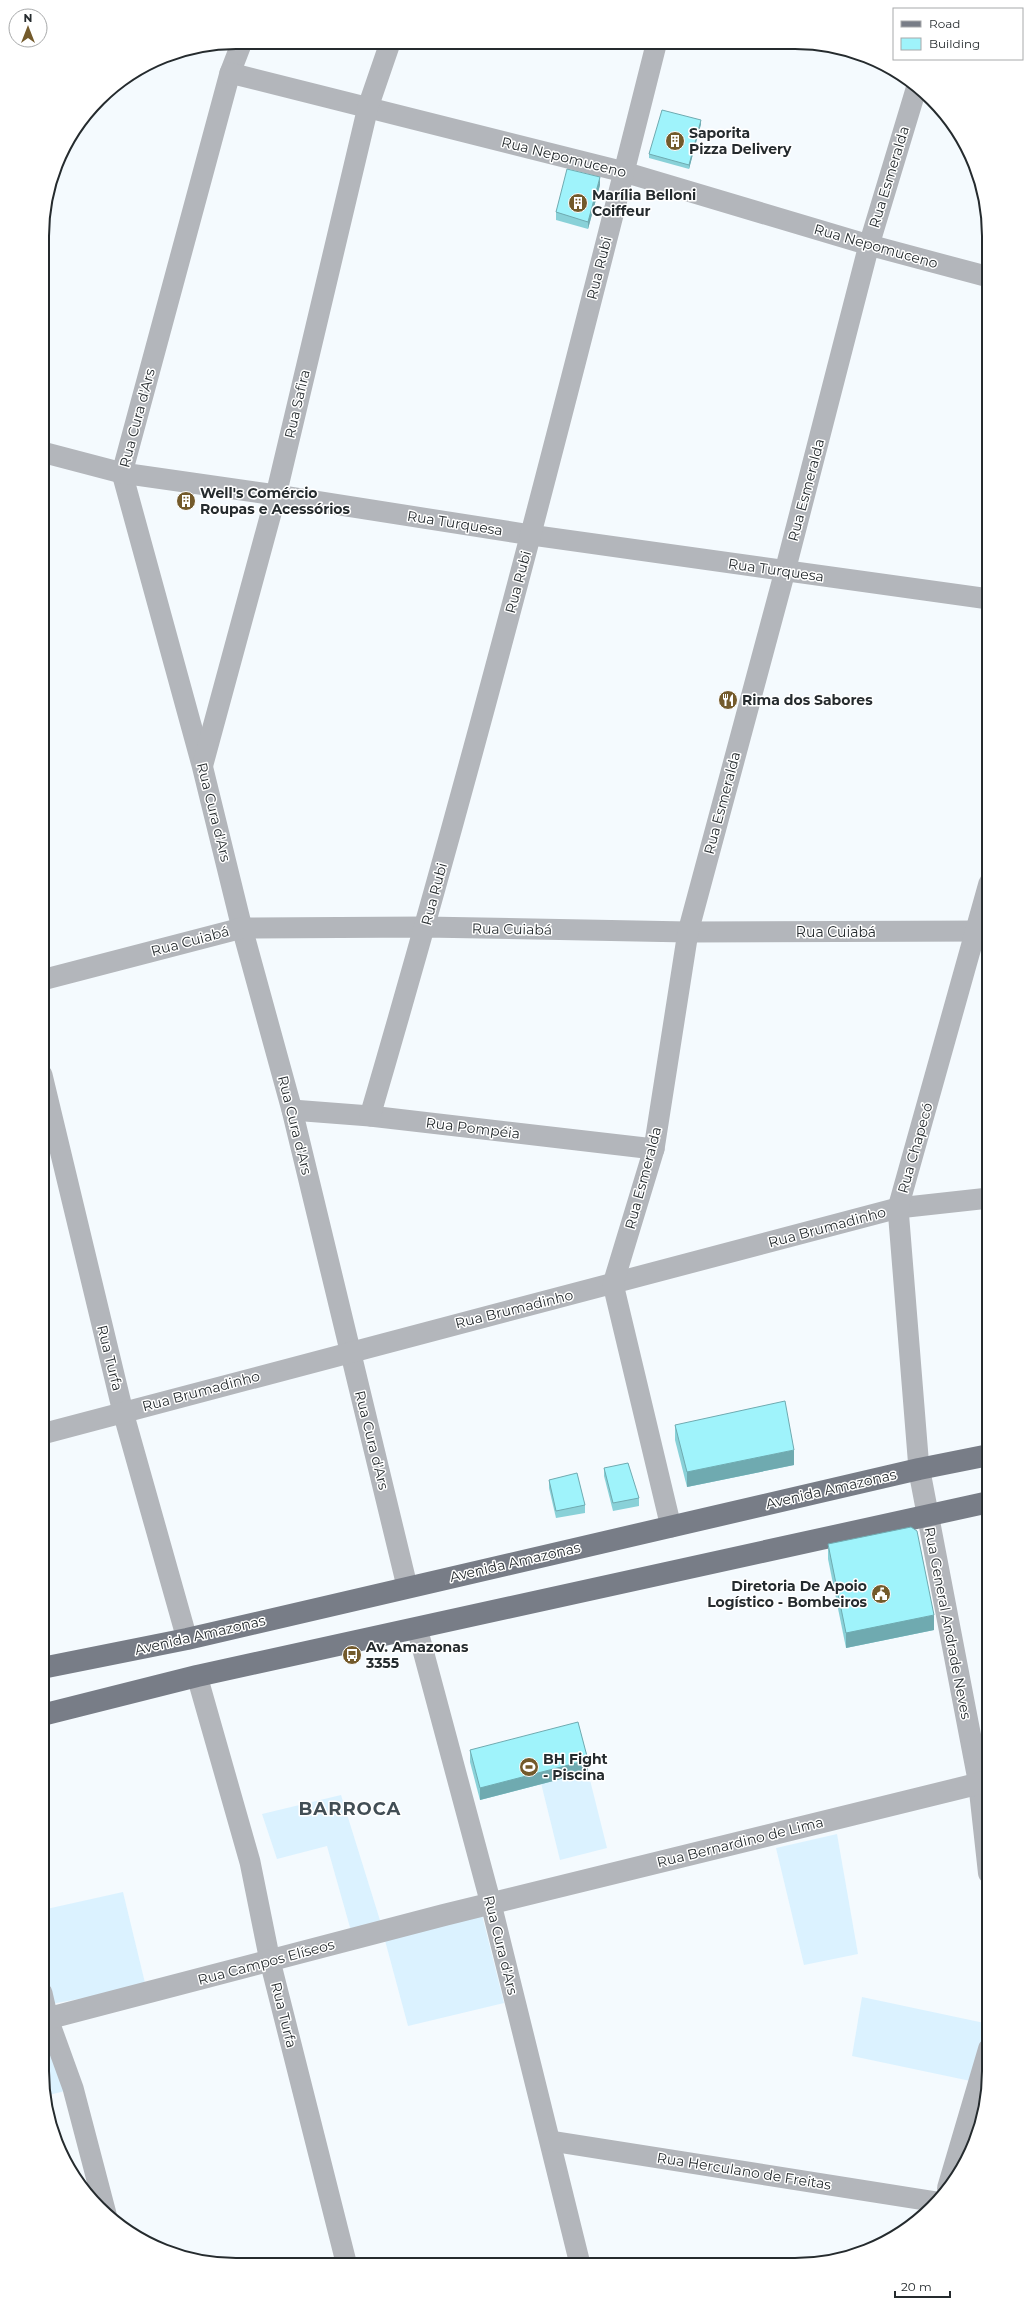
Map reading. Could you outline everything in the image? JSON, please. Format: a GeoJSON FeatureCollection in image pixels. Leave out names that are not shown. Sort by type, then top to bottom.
{"type":"FeatureCollection","features":[{"type":"Feature","properties":{"kind":"main road","name":"Avenida Amazonas"},"geometry":{"type":"LineString","coordinates":[[49,1667],[187,1639],[407,1586],[919,1469],[982,1456]]}},
{"type":"Feature","properties":{"kind":"main road"},"geometry":{"type":"LineString","coordinates":[[49,1713],[197,1676],[982,1504]]}},
{"type":"Feature","properties":{"kind":"street","name":"Rua Cura d'Ars"},"geometry":{"type":"LineString","coordinates":[[239,49],[230,73],[122,473],[202,765],[242,928],[292,1110],[407,1586]]}},
{"type":"Feature","properties":{"kind":"street","name":"Rua Safira"},"geometry":{"type":"LineString","coordinates":[[202,765],[276,494],[368,107],[388,49]]}},
{"type":"Feature","properties":{"kind":"street","name":"Rua Rubi"},"geometry":{"type":"LineString","coordinates":[[370,1116],[425,927],[531,536],[655,49]]}},
{"type":"Feature","properties":{"kind":"street","name":"Rua Nepomuceno"},"geometry":{"type":"LineString","coordinates":[[230,73],[624,172],[869,245],[982,275]]}},
{"type":"Feature","properties":{"kind":"street","name":"Rua Esmeralda"},"geometry":{"type":"LineString","coordinates":[[613,1284],[654,1150],[688,932],[785,571],[869,245],[915,93]]}},
{"type":"Feature","properties":{"kind":"street","name":"Rua Turquesa"},"geometry":{"type":"LineString","coordinates":[[49,454],[122,473],[276,494],[531,536],[982,598]]}},
{"type":"Feature","properties":{"kind":"street","name":"Rua Cuiabá"},"geometry":{"type":"LineString","coordinates":[[49,978],[242,928],[425,927],[688,932],[982,931]]}},
{"type":"Feature","properties":{"kind":"street","name":"Rua Chapecó"},"geometry":{"type":"LineString","coordinates":[[919,1469],[898,1208],[982,931]]}},
{"type":"Feature","properties":{"kind":"street","name":"Rua Turfa"},"geometry":{"type":"LineString","coordinates":[[49,1104],[123,1412],[187,1639]]}},
{"type":"Feature","properties":{"kind":"street","name":"Rua Pompéia"},"geometry":{"type":"LineString","coordinates":[[292,1110],[370,1116],[654,1150]]}},
{"type":"Feature","properties":{"kind":"street","name":"Rua Brumadinho"},"geometry":{"type":"LineString","coordinates":[[49,1432],[898,1208],[982,1199]]}},
{"type":"Feature","properties":{"kind":"street"},"geometry":{"type":"LineString","coordinates":[[613,1284],[671,1526]]}},
{"type":"Feature","properties":{"kind":"street","name":"Rua General Andrade Neves"},"geometry":{"type":"LineString","coordinates":[[919,1469],[927,1516],[982,1773]]}},
{"type":"Feature","properties":{"kind":"street","name":"Rua Cura d'Ars"},"geometry":{"type":"LineString","coordinates":[[417,1628],[491,1904],[551,2140],[579,2258]]}},
{"type":"Feature","properties":{"kind":"street","name":"Rua Turfa"},"geometry":{"type":"LineString","coordinates":[[197,1676],[250,1862],[270,1961],[345,2258]]}},
{"type":"Feature","properties":{"kind":"street","name":"Rua Bernardino de Lima"},"geometry":{"type":"LineString","coordinates":[[491,1904],[982,1782]]}},
{"type":"Feature","properties":{"kind":"street","name":"Rua Campos Elíseos"},"geometry":{"type":"LineString","coordinates":[[49,2018],[491,1904]]}},
{"type":"Feature","properties":{"kind":"street"},"geometry":{"type":"LineString","coordinates":[[49,2029],[73,2088],[103,2202]]}},
{"type":"Feature","properties":{"kind":"street"},"geometry":{"type":"LineString","coordinates":[[953,2172],[982,2073]]}},
{"type":"Feature","properties":{"kind":"street","name":"Rua Herculano de Freitas"},"geometry":{"type":"LineString","coordinates":[[551,2140],[929,2201]]}},
{"type":"Feature","properties":{"kind":"shaded area"},"geometry":{"type":"Polygon","coordinates":[[[588,1772],[607,1848],[560,1860],[541,1783],[588,1772]]]}},
{"type":"Feature","properties":{"kind":"shaded area"},"geometry":{"type":"Polygon","coordinates":[[[341,1795],[383,1930],[353,1938],[327,1846],[277,1859],[262,1814],[341,1795]]]}},
{"type":"Feature","properties":{"kind":"shaded area"},"geometry":{"type":"Polygon","coordinates":[[[837,1834],[858,1954],[804,1965],[776,1848],[837,1834]]]}},
{"type":"Feature","properties":{"kind":"shaded area"},"geometry":{"type":"Polygon","coordinates":[[[123,1892],[146,1987],[51,2004],[49,1996],[49,1908],[123,1892]]]}},
{"type":"Feature","properties":{"kind":"shaded area"},"geometry":{"type":"Polygon","coordinates":[[[480,1907],[504,2003],[408,2026],[383,1933],[480,1907]]]}},
{"type":"Feature","properties":{"kind":"shaded area"},"geometry":{"type":"Polygon","coordinates":[[[862,1997],[982,2023],[982,2075],[980,2083],[852,2056],[862,1997]]]}},
{"type":"Feature","properties":{"kind":"shaded area"},"geometry":{"type":"Polygon","coordinates":[[[49,2047],[65,2091],[51,2095],[49,2084],[49,2047]]]}},
{"type":"Feature","properties":{"kind":"building","name":"Saporita Pizza Delivery"},"geometry":{"type":"Polygon","coordinates":[[[662,110],[701,120],[689,165],[649,154],[662,110]]]}},
{"type":"Feature","properties":{"kind":"building","name":"Marília Belloni Coiffeur"},"geometry":{"type":"Polygon","coordinates":[[[567,169],[600,177],[588,222],[556,212],[567,169]]]}},
{"type":"Feature","properties":{"kind":"building"},"geometry":{"type":"Polygon","coordinates":[[[785,1401],[794,1450],[687,1472],[675,1425],[785,1401]]]}},
{"type":"Feature","properties":{"kind":"building"},"geometry":{"type":"Polygon","coordinates":[[[628,1463],[639,1498],[613,1503],[604,1468],[628,1463]]]}},
{"type":"Feature","properties":{"kind":"building"},"geometry":{"type":"Polygon","coordinates":[[[577,1473],[585,1505],[556,1511],[549,1480],[577,1473]]]}},
{"type":"Feature","properties":{"kind":"building","name":"Diretoria De Apoio Logístico - Bombeiros"},"geometry":{"type":"Polygon","coordinates":[[[911,1527],[917,1531],[934,1615],[846,1633],[828,1544],[911,1527]]]}},
{"type":"Feature","properties":{"kind":"building","name":"BH Fight - Piscina"},"geometry":{"type":"Polygon","coordinates":[[[578,1722],[588,1760],[480,1788],[470,1750],[578,1722]]]}},
{"type":"Feature","properties":{"kind":"place","name":"Saporita Pizza Delivery"},"geometry":{"type":"Point","coordinates":[675,141]}},
{"type":"Feature","properties":{"kind":"place","name":"Marília Belloni Coiffeur"},"geometry":{"type":"Point","coordinates":[578,203]}},
{"type":"Feature","properties":{"kind":"place","name":"Well's Comércio Roupas e Acessórios"},"geometry":{"type":"Point","coordinates":[186,501]}},
{"type":"Feature","properties":{"kind":"place","name":"Rima dos Sabores"},"geometry":{"type":"Point","coordinates":[728,700]}},
{"type":"Feature","properties":{"kind":"place","name":"Diretoria De Apoio Logístico - Bombeiros"},"geometry":{"type":"Point","coordinates":[881,1594]}},
{"type":"Feature","properties":{"kind":"place","name":"Av. Amazonas 3355"},"geometry":{"type":"Point","coordinates":[352,1655]}},
{"type":"Feature","properties":{"kind":"place","name":"BH Fight - Piscina"},"geometry":{"type":"Point","coordinates":[529,1767]}},
{"type":"Feature","properties":{"kind":"district","name":"BARROCA"},"geometry":{"type":"Point","coordinates":[350,1809]}}]}
